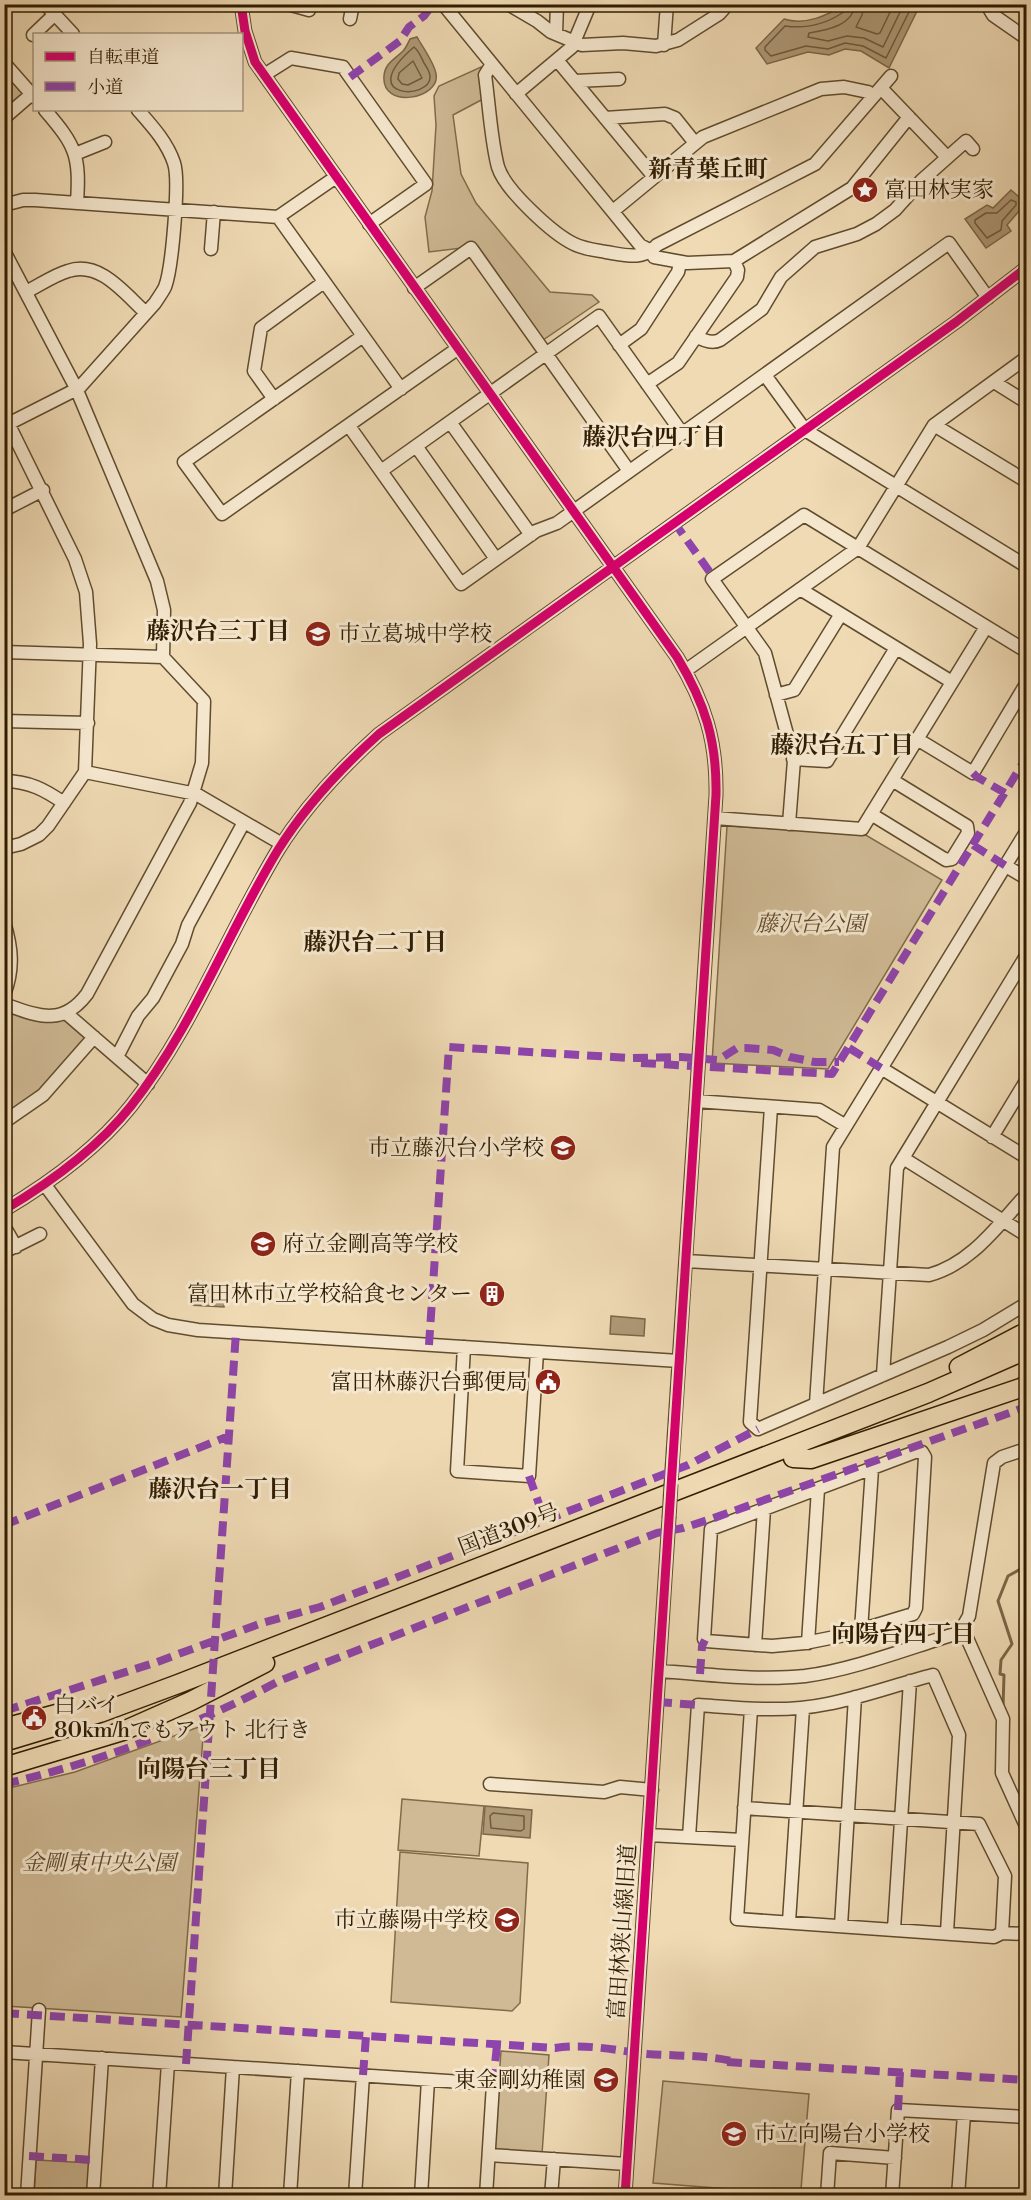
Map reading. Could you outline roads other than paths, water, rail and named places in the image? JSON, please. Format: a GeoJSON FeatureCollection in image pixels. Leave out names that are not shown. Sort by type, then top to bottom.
{"type":"FeatureCollection","features":[{"type":"Feature","properties":{"kind":"highway"},"geometry":{"type":"LineString","coordinates":[[803,1442],[979,1358],[1026,1332]]}},
{"type":"Feature","properties":{"kind":"highway","name":"国道309号"},"geometry":{"type":"LineString","coordinates":[[4,1742],[100,1713],[301,1636],[928,1393],[1026,1350]]}},
{"type":"Feature","properties":{"kind":"highway","name":"国道309号"},"geometry":{"type":"LineString","coordinates":[[4,1754],[96,1726],[265,1663],[958,1393],[1026,1363]]}},
{"type":"Feature","properties":{"kind":"highway"},"geometry":{"type":"LineString","coordinates":[[793,1458],[811,1458],[1026,1386]]}},
{"type":"Feature","properties":{"kind":"highway"},"geometry":{"type":"LineString","coordinates":[[4,1728],[86,1706],[175,1678],[250,1649],[301,1636]]}},
{"type":"Feature","properties":{"kind":"highway"},"geometry":{"type":"LineString","coordinates":[[4,1767],[123,1731],[191,1701],[265,1663]]}},
{"type":"Feature","properties":{"kind":"street"},"geometry":{"type":"LineString","coordinates":[[45,4],[72,33]]}},
{"type":"Feature","properties":{"kind":"street","name":"富田林狭山線旧道"},"geometry":{"type":"LineString","coordinates":[[241,4],[249,45],[255,62],[685,671],[703,707],[713,742],[717,769],[715,818],[625,2196]]}},
{"type":"Feature","properties":{"kind":"street"},"geometry":{"type":"LineString","coordinates":[[291,5],[309,10],[310,4]]}},
{"type":"Feature","properties":{"kind":"street"},"geometry":{"type":"LineString","coordinates":[[350,19],[353,4]]}},
{"type":"Feature","properties":{"kind":"street"},"geometry":{"type":"LineString","coordinates":[[516,94],[575,42],[590,4]]}},
{"type":"Feature","properties":{"kind":"street"},"geometry":{"type":"LineString","coordinates":[[513,6],[556,34],[589,46],[623,43],[656,46],[673,42],[719,14],[728,4]]}},
{"type":"Feature","properties":{"kind":"street"},"geometry":{"type":"LineString","coordinates":[[447,6],[640,245],[651,251],[654,257],[680,262],[734,261],[852,188],[909,117]]}},
{"type":"Feature","properties":{"kind":"street"},"geometry":{"type":"LineString","coordinates":[[988,6],[993,15],[1026,38]]}},
{"type":"Feature","properties":{"kind":"street"},"geometry":{"type":"LineString","coordinates":[[664,7],[664,45]]}},
{"type":"Feature","properties":{"kind":"street"},"geometry":{"type":"LineString","coordinates":[[556,34],[561,10]]}},
{"type":"Feature","properties":{"kind":"street"},"geometry":{"type":"LineString","coordinates":[[35,33],[55,14]]}},
{"type":"Feature","properties":{"kind":"street"},"geometry":{"type":"LineString","coordinates":[[264,75],[291,58],[343,67],[426,184],[369,224]]}},
{"type":"Feature","properties":{"kind":"street"},"geometry":{"type":"LineString","coordinates":[[557,60],[654,177]]}},
{"type":"Feature","properties":{"kind":"street"},"geometry":{"type":"LineString","coordinates":[[4,63],[33,94]]}},
{"type":"Feature","properties":{"kind":"street"},"geometry":{"type":"LineString","coordinates":[[492,64],[485,75],[498,166],[510,189],[555,233],[576,245],[633,256],[651,251],[657,244],[815,164],[891,76]]}},
{"type":"Feature","properties":{"kind":"street"},"geometry":{"type":"LineString","coordinates":[[575,81],[619,79]]}},
{"type":"Feature","properties":{"kind":"street"},"geometry":{"type":"LineString","coordinates":[[613,211],[703,137],[820,89],[844,87],[878,92],[909,117],[947,157]]}},
{"type":"Feature","properties":{"kind":"street"},"geometry":{"type":"LineString","coordinates":[[4,118],[33,96]]}},
{"type":"Feature","properties":{"kind":"street"},"geometry":{"type":"LineString","coordinates":[[46,111],[66,134],[75,154],[78,171],[77,203]]}},
{"type":"Feature","properties":{"kind":"street"},"geometry":{"type":"LineString","coordinates":[[4,848],[21,844],[39,835],[86,772],[90,655],[89,616],[81,575],[70,544],[6,421],[77,389],[146,313],[164,288],[170,268],[176,184],[175,165],[168,148],[139,111]]}},
{"type":"Feature","properties":{"kind":"street"},"geometry":{"type":"LineString","coordinates":[[605,118],[665,114],[675,118],[695,143]]}},
{"type":"Feature","properties":{"kind":"street"},"geometry":{"type":"LineString","coordinates":[[696,336],[707,341],[720,340],[762,309],[781,277],[815,247],[857,234],[876,224],[902,203],[922,180],[966,141],[973,149]]}},
{"type":"Feature","properties":{"kind":"street"},"geometry":{"type":"LineString","coordinates":[[75,154],[105,142]]}},
{"type":"Feature","properties":{"kind":"street"},"geometry":{"type":"LineString","coordinates":[[4,205],[23,200],[278,217],[336,177]]}},
{"type":"Feature","properties":{"kind":"street"},"geometry":{"type":"LineString","coordinates":[[211,249],[214,212]]}},
{"type":"Feature","properties":{"kind":"street"},"geometry":{"type":"LineString","coordinates":[[278,217],[400,389]]}},
{"type":"Feature","properties":{"kind":"street"},"geometry":{"type":"LineString","coordinates":[[349,426],[461,584],[531,535],[557,523],[949,243],[988,298]]}},
{"type":"Feature","properties":{"kind":"street"},"geometry":{"type":"LineString","coordinates":[[414,288],[471,248],[629,471]]}},
{"type":"Feature","properties":{"kind":"street"},"geometry":{"type":"LineString","coordinates":[[4,251],[77,389],[158,581],[164,610],[163,657],[204,701],[202,763],[194,793],[87,994],[71,1011],[44,1016],[4,1004]]}},
{"type":"Feature","properties":{"kind":"street"},"geometry":{"type":"LineString","coordinates":[[647,384],[678,363],[737,277],[738,270],[734,261]]}},
{"type":"Feature","properties":{"kind":"street"},"geometry":{"type":"LineString","coordinates":[[619,345],[641,329],[678,272],[680,262]]}},
{"type":"Feature","properties":{"kind":"street"},"geometry":{"type":"LineString","coordinates":[[26,292],[67,271],[80,268],[92,270],[103,275],[146,313]]}},
{"type":"Feature","properties":{"kind":"street"},"geometry":{"type":"LineString","coordinates":[[4,1210],[45,1185],[103,1137],[148,1084],[172,1046],[282,844],[335,775],[379,734],[805,430],[1026,268]]}},
{"type":"Feature","properties":{"kind":"street"},"geometry":{"type":"LineString","coordinates":[[273,399],[254,371],[261,328],[324,282]]}},
{"type":"Feature","properties":{"kind":"street"},"geometry":{"type":"LineString","coordinates":[[381,471],[599,316],[682,433]]}},
{"type":"Feature","properties":{"kind":"street"},"geometry":{"type":"LineString","coordinates":[[363,336],[184,462],[222,514],[457,349]]}},
{"type":"Feature","properties":{"kind":"street"},"geometry":{"type":"LineString","coordinates":[[685,671],[858,548],[934,425],[1026,358]]}},
{"type":"Feature","properties":{"kind":"street"},"geometry":{"type":"LineString","coordinates":[[765,375],[805,430],[1026,566]]}},
{"type":"Feature","properties":{"kind":"street"},"geometry":{"type":"LineString","coordinates":[[994,382],[1026,402]]}},
{"type":"Feature","properties":{"kind":"street"},"geometry":{"type":"LineString","coordinates":[[450,422],[531,535]]}},
{"type":"Feature","properties":{"kind":"street"},"geometry":{"type":"LineString","coordinates":[[934,425],[1026,482]]}},
{"type":"Feature","properties":{"kind":"street"},"geometry":{"type":"LineString","coordinates":[[416,446],[496,559]]}},
{"type":"Feature","properties":{"kind":"street"},"geometry":{"type":"LineString","coordinates":[[4,510],[43,490]]}},
{"type":"Feature","properties":{"kind":"street"},"geometry":{"type":"LineString","coordinates":[[789,824],[793,759],[765,654],[712,579],[804,514],[1026,651]]}},
{"type":"Feature","properties":{"kind":"street"},"geometry":{"type":"LineString","coordinates":[[4,587],[4,628]]}},
{"type":"Feature","properties":{"kind":"street"},"geometry":{"type":"LineString","coordinates":[[800,589],[952,682]]}},
{"type":"Feature","properties":{"kind":"street"},"geometry":{"type":"LineString","coordinates":[[776,695],[794,690],[841,614]]}},
{"type":"Feature","properties":{"kind":"street"},"geometry":{"type":"LineString","coordinates":[[715,818],[862,829],[986,627]]}},
{"type":"Feature","properties":{"kind":"street"},"geometry":{"type":"LineString","coordinates":[[793,759],[827,761],[896,648]]}},
{"type":"Feature","properties":{"kind":"street"},"geometry":{"type":"LineString","coordinates":[[4,652],[163,657]]}},
{"type":"Feature","properties":{"kind":"street"},"geometry":{"type":"LineString","coordinates":[[917,739],[973,773],[1026,684]]}},
{"type":"Feature","properties":{"kind":"street"},"geometry":{"type":"LineString","coordinates":[[4,721],[88,723]]}},
{"type":"Feature","properties":{"kind":"street"},"geometry":{"type":"LineString","coordinates":[[86,772],[194,793],[282,844]]}},
{"type":"Feature","properties":{"kind":"street"},"geometry":{"type":"LineString","coordinates":[[871,814],[946,860],[952,860],[968,832],[967,826],[892,780]]}},
{"type":"Feature","properties":{"kind":"street"},"geometry":{"type":"LineString","coordinates":[[4,781],[32,784],[44,789],[64,803]]}},
{"type":"Feature","properties":{"kind":"street"},"geometry":{"type":"LineString","coordinates":[[117,1057],[138,1016],[153,998],[182,944],[188,925],[244,822]]}},
{"type":"Feature","properties":{"kind":"street"},"geometry":{"type":"LineString","coordinates":[[816,1404],[833,1147],[1026,832]]}},
{"type":"Feature","properties":{"kind":"street"},"geometry":{"type":"LineString","coordinates":[[1006,866],[1026,878]]}},
{"type":"Feature","properties":{"kind":"street"},"geometry":{"type":"LineString","coordinates":[[4,922],[12,950],[11,972],[4,995]]}},
{"type":"Feature","properties":{"kind":"street"},"geometry":{"type":"LineString","coordinates":[[883,1375],[897,1168],[1026,956]]}},
{"type":"Feature","properties":{"kind":"street"},"geometry":{"type":"LineString","coordinates":[[66,1013],[148,1084]]}},
{"type":"Feature","properties":{"kind":"street"},"geometry":{"type":"LineString","coordinates":[[4,1122],[43,1095],[94,1037]]}},
{"type":"Feature","properties":{"kind":"street"},"geometry":{"type":"LineString","coordinates":[[881,1068],[1026,1157]]}},
{"type":"Feature","properties":{"kind":"street"},"geometry":{"type":"LineString","coordinates":[[992,1137],[1026,1081]]}},
{"type":"Feature","properties":{"kind":"street"},"geometry":{"type":"LineString","coordinates":[[696,1101],[819,1110],[846,1126]]}},
{"type":"Feature","properties":{"kind":"street"},"geometry":{"type":"LineString","coordinates":[[771,1107],[750,1422],[758,1430],[948,1347],[1026,1304]]}},
{"type":"Feature","properties":{"kind":"street"},"geometry":{"type":"LineString","coordinates":[[903,1158],[1026,1235]]}},
{"type":"Feature","properties":{"kind":"street"},"geometry":{"type":"LineString","coordinates":[[45,1185],[133,1304],[144,1313],[168,1325],[198,1330],[679,1361]]}},
{"type":"Feature","properties":{"kind":"street"},"geometry":{"type":"LineString","coordinates":[[686,1260],[929,1275],[944,1271],[960,1262],[1026,1195]]}},
{"type":"Feature","properties":{"kind":"street"},"geometry":{"type":"LineString","coordinates":[[4,1226],[10,1250],[40,1233]]}},
{"type":"Feature","properties":{"kind":"street"},"geometry":{"type":"LineString","coordinates":[[464,1347],[457,1471],[529,1476],[537,1352]]}},
{"type":"Feature","properties":{"kind":"street"},"geometry":{"type":"LineString","coordinates":[[659,1671],[770,1678],[807,1676],[847,1667],[955,1634],[961,1630],[969,1616],[994,1463],[1002,1457],[1026,1449]]}},
{"type":"Feature","properties":{"kind":"street"},"geometry":{"type":"LineString","coordinates":[[915,1452],[924,1454],[915,1612],[861,1630],[808,1643],[755,1645],[710,1642],[704,1639],[711,1529],[818,1489],[915,1452]]}},
{"type":"Feature","properties":{"kind":"street"},"geometry":{"type":"LineString","coordinates":[[861,1630],[872,1469]]}},
{"type":"Feature","properties":{"kind":"street"},"geometry":{"type":"LineString","coordinates":[[808,1643],[818,1489]]}},
{"type":"Feature","properties":{"kind":"street"},"geometry":{"type":"LineString","coordinates":[[755,1645],[764,1509]]}},
{"type":"Feature","properties":{"kind":"street"},"geometry":{"type":"LineString","coordinates":[[961,1630],[967,1638],[1003,1719],[1002,1773],[1026,1826]]}},
{"type":"Feature","properties":{"kind":"street"},"geometry":{"type":"LineString","coordinates":[[689,1837],[698,1705],[751,1709],[803,1708],[855,1697],[933,1675],[959,1735],[947,1932]]}},
{"type":"Feature","properties":{"kind":"street"},"geometry":{"type":"LineString","coordinates":[[894,1929],[910,1681]]}},
{"type":"Feature","properties":{"kind":"street"},"geometry":{"type":"LineString","coordinates":[[841,1926],[855,1697]]}},
{"type":"Feature","properties":{"kind":"street"},"geometry":{"type":"LineString","coordinates":[[789,1923],[803,1708]]}},
{"type":"Feature","properties":{"kind":"street"},"geometry":{"type":"LineString","coordinates":[[751,1709],[737,1919],[994,1936],[1002,1933],[1026,1934]]}},
{"type":"Feature","properties":{"kind":"street"},"geometry":{"type":"LineString","coordinates":[[490,1784],[604,1792],[620,1787],[651,1790]]}},
{"type":"Feature","properties":{"kind":"street"},"geometry":{"type":"LineString","coordinates":[[744,1808],[979,1824],[1005,1876],[1002,1933]]}},
{"type":"Feature","properties":{"kind":"street"},"geometry":{"type":"LineString","coordinates":[[648,1835],[742,1840]]}},
{"type":"Feature","properties":{"kind":"street"},"geometry":{"type":"LineString","coordinates":[[27,2196],[39,2010]]}},
{"type":"Feature","properties":{"kind":"street"},"geometry":{"type":"LineString","coordinates":[[4,2052],[493,2084],[486,2196]]}},
{"type":"Feature","properties":{"kind":"street"},"geometry":{"type":"LineString","coordinates":[[93,2196],[102,2058]]}},
{"type":"Feature","properties":{"kind":"street"},"geometry":{"type":"LineString","coordinates":[[159,2196],[168,2063]]}},
{"type":"Feature","properties":{"kind":"street"},"geometry":{"type":"LineString","coordinates":[[225,2196],[233,2067]]}},
{"type":"Feature","properties":{"kind":"street"},"geometry":{"type":"LineString","coordinates":[[290,2196],[298,2071]]}},
{"type":"Feature","properties":{"kind":"street"},"geometry":{"type":"LineString","coordinates":[[355,2196],[363,2075]]}},
{"type":"Feature","properties":{"kind":"street"},"geometry":{"type":"LineString","coordinates":[[421,2196],[428,2080]]}},
{"type":"Feature","properties":{"kind":"street"},"geometry":{"type":"LineString","coordinates":[[892,2196],[898,2110],[1026,2117]]}},
{"type":"Feature","properties":{"kind":"street"},"geometry":{"type":"LineString","coordinates":[[958,2196],[964,2114]]}},
{"type":"Feature","properties":{"kind":"street"},"geometry":{"type":"LineString","coordinates":[[827,2196],[830,2153],[895,2158]]}},
{"type":"Feature","properties":{"kind":"street"},"geometry":{"type":"LineString","coordinates":[[489,2155],[627,2164]]}},
{"type":"Feature","properties":{"kind":"street"},"geometry":{"type":"LineString","coordinates":[[551,2196],[554,2159]]}},
{"type":"Feature","properties":{"kind":"water"},"geometry":{"type":"Polygon","coordinates":[[[845,5],[920,5],[889,68],[861,51],[845,49],[829,55],[808,52],[767,64],[756,48],[784,19],[808,20],[824,16],[845,5]]]}},
{"type":"Feature","properties":{"kind":"water"},"geometry":{"type":"Polygon","coordinates":[[[417,37],[433,65],[436,74],[435,83],[430,90],[421,95],[400,97],[392,94],[386,87],[384,76],[386,68],[404,50],[410,39],[417,37]]]}},
{"type":"Feature","properties":{"kind":"water"},"geometry":{"type":"Polygon","coordinates":[[[1011,190],[1026,203],[1007,225],[1011,231],[986,248],[965,219],[987,205],[993,208],[1011,190]]]}},
{"type":"Feature","properties":{"kind":"water"},"geometry":{"type":"Polygon","coordinates":[[[191,1286],[225,1288],[224,1307],[190,1305],[191,1286]]]}},
{"type":"Feature","properties":{"kind":"water"},"geometry":{"type":"Polygon","coordinates":[[[611,1316],[645,1319],[644,1336],[610,1334],[611,1316]]]}},
{"type":"Feature","properties":{"kind":"water"},"geometry":{"type":"Polygon","coordinates":[[[485,1806],[532,1810],[530,1838],[483,1834],[485,1806]]]}},
{"type":"Feature","properties":{"kind":"waterway"},"geometry":{"type":"LineString","coordinates":[[1003,1708],[1004,1675],[1000,1674],[1001,1660],[1012,1644],[998,1601],[1008,1576],[1026,1566]]}},
{"type":"Feature","properties":{"kind":"place","name":"富田林実家"},"geometry":{"type":"Point","coordinates":[865,190]}},
{"type":"Feature","properties":{"kind":"place","name":"市立葛城中学校"},"geometry":{"type":"Point","coordinates":[318,634]}},
{"type":"Feature","properties":{"kind":"place","name":"市立藤沢台小学校"},"geometry":{"type":"Point","coordinates":[563,1148]}},
{"type":"Feature","properties":{"kind":"place","name":"府立金剛高等学校"},"geometry":{"type":"Point","coordinates":[263,1244]}},
{"type":"Feature","properties":{"kind":"place","name":"富田林市立学校給食センター"},"geometry":{"type":"Point","coordinates":[492,1294]}},
{"type":"Feature","properties":{"kind":"place","name":"富田林藤沢台郵便局"},"geometry":{"type":"Point","coordinates":[548,1382]}},
{"type":"Feature","properties":{"kind":"place","name":"白バイ 80km/hでもアウト 北行き"},"geometry":{"type":"Point","coordinates":[34,1718]}},
{"type":"Feature","properties":{"kind":"place","name":"市立藤陽中学校"},"geometry":{"type":"Point","coordinates":[507,1920]}},
{"type":"Feature","properties":{"kind":"place","name":"東金剛幼稚園"},"geometry":{"type":"Point","coordinates":[606,2080]}},
{"type":"Feature","properties":{"kind":"place","name":"市立向陽台小学校"},"geometry":{"type":"Point","coordinates":[734,2134]}},
{"type":"Feature","properties":{"kind":"district","name":"新青葉丘町"},"geometry":{"type":"Point","coordinates":[708,170]}},
{"type":"Feature","properties":{"kind":"district","name":"藤沢台四丁目"},"geometry":{"type":"Point","coordinates":[654,438]}},
{"type":"Feature","properties":{"kind":"district","name":"藤沢台三丁目"},"geometry":{"type":"Point","coordinates":[218,632]}},
{"type":"Feature","properties":{"kind":"district","name":"藤沢台五丁目"},"geometry":{"type":"Point","coordinates":[842,746]}},
{"type":"Feature","properties":{"kind":"district","name":"藤沢台二丁目"},"geometry":{"type":"Point","coordinates":[375,943]}},
{"type":"Feature","properties":{"kind":"district","name":"藤沢台一丁目"},"geometry":{"type":"Point","coordinates":[220,1490]}},
{"type":"Feature","properties":{"kind":"district","name":"向陽台四丁目"},"geometry":{"type":"Point","coordinates":[903,1635]}},
{"type":"Feature","properties":{"kind":"district","name":"向陽台三丁目"},"geometry":{"type":"Point","coordinates":[209,1770]}},
{"type":"Feature","properties":{"kind":"park label","name":"藤沢台公園"},"geometry":{"type":"Point","coordinates":[811,924]}},
{"type":"Feature","properties":{"kind":"park label","name":"金剛東中央公園"},"geometry":{"type":"Point","coordinates":[99,1863]}}]}
